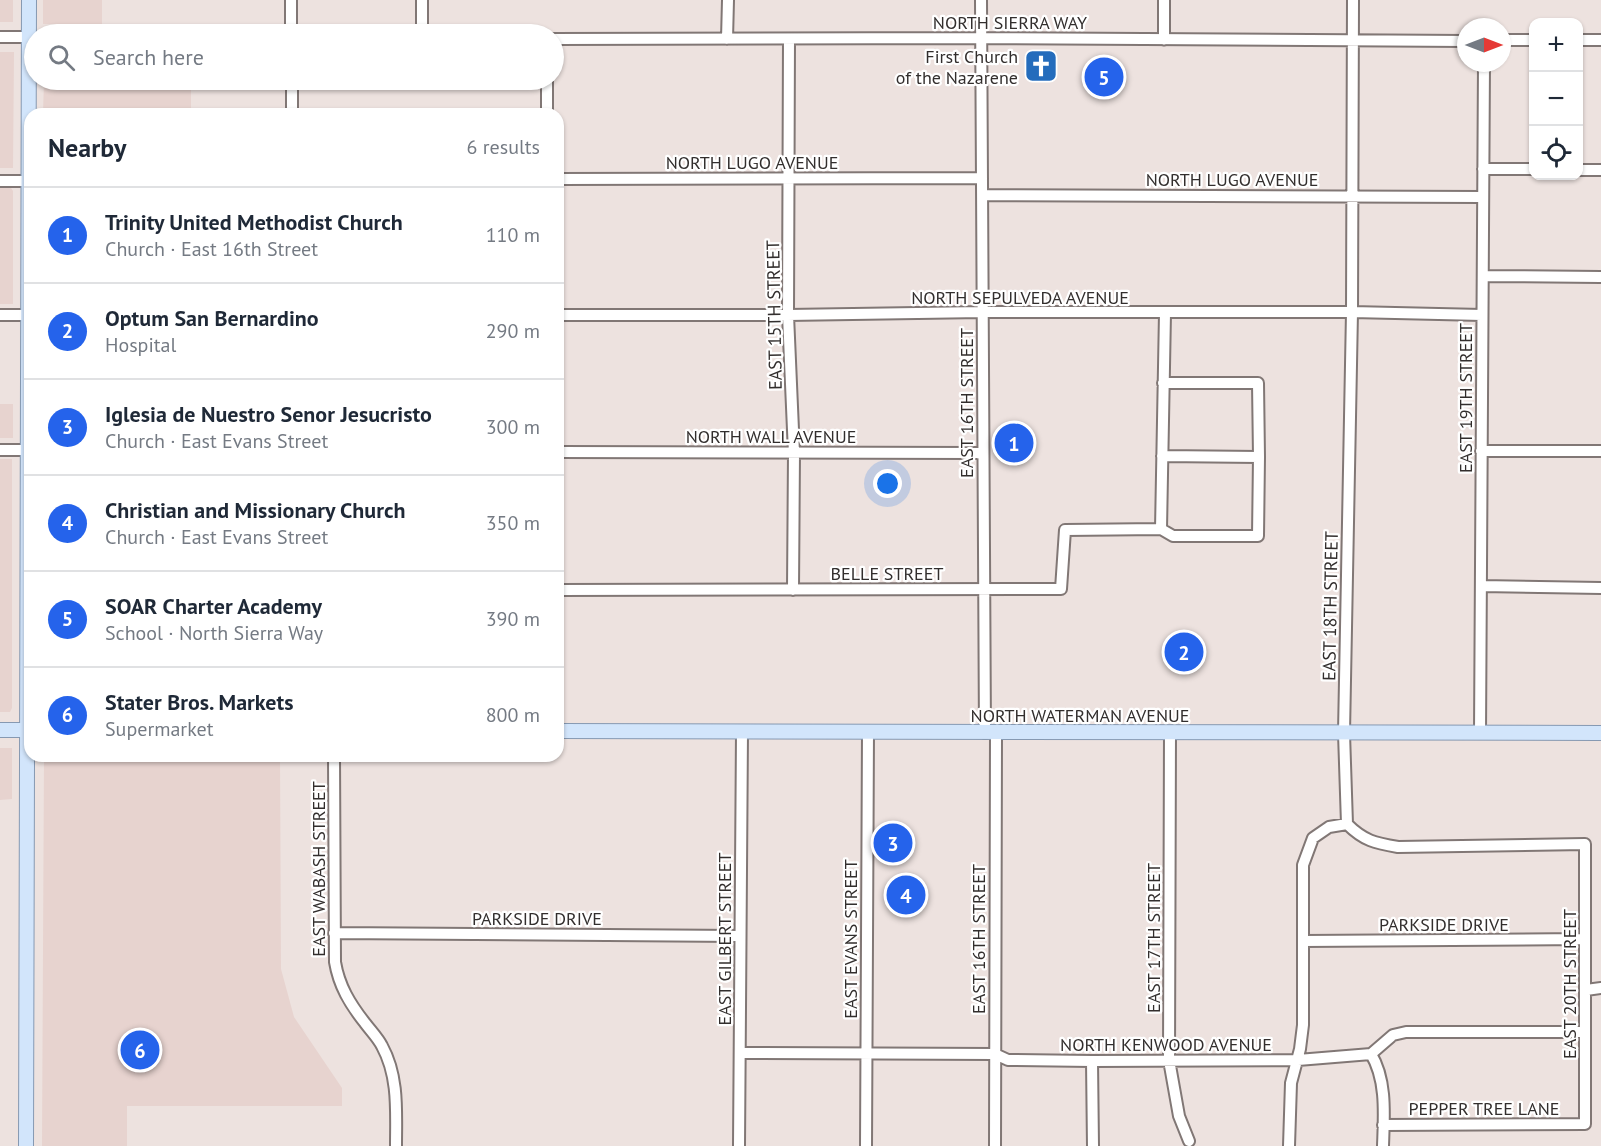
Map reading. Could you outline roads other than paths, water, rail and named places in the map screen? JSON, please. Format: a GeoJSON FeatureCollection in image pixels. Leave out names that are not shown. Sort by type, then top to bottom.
{"type":"FeatureCollection","features":[{"type":"Feature","properties":{"kind":"main road"},"geometry":{"type":"LineString","coordinates":[[28,0],[31,24]]}},
{"type":"Feature","properties":{"kind":"main road"},"geometry":{"type":"LineString","coordinates":[[31,90],[31,108]]}},
{"type":"Feature","properties":{"kind":"main road"},"geometry":{"type":"LineString","coordinates":[[0,730],[24,730]]}},
{"type":"Feature","properties":{"kind":"main road","name":"NORTH WATERMAN AVENUE"},"geometry":{"type":"LineString","coordinates":[[564,731],[1601,734]]}},
{"type":"Feature","properties":{"kind":"main road"},"geometry":{"type":"LineString","coordinates":[[26,1146],[28,762]]}},
{"type":"Feature","properties":{"kind":"street"},"geometry":{"type":"LineString","coordinates":[[291,0],[291,24]]}},
{"type":"Feature","properties":{"kind":"street"},"geometry":{"type":"LineString","coordinates":[[422,0],[422,24]]}},
{"type":"Feature","properties":{"kind":"street"},"geometry":{"type":"LineString","coordinates":[[727,39],[728,0]]}},
{"type":"Feature","properties":{"kind":"street","name":"EAST 16TH STREET"},"geometry":{"type":"LineString","coordinates":[[981,0],[984,589],[990,733],[995,1146]]}},
{"type":"Feature","properties":{"kind":"street"},"geometry":{"type":"LineString","coordinates":[[1164,0],[1164,40]]}},
{"type":"Feature","properties":{"kind":"street","name":"EAST 18TH STREET"},"geometry":{"type":"LineString","coordinates":[[1347,824],[1344,733],[1352,312],[1353,0]]}},
{"type":"Feature","properties":{"kind":"street"},"geometry":{"type":"LineString","coordinates":[[0,37],[24,37]]}},
{"type":"Feature","properties":{"kind":"street","name":"NORTH SIERRA WAY"},"geometry":{"type":"LineString","coordinates":[[564,39],[1457,40]]}},
{"type":"Feature","properties":{"kind":"street","name":"EAST 15TH STREET"},"geometry":{"type":"LineString","coordinates":[[789,39],[788,315],[794,453],[793,590]]}},
{"type":"Feature","properties":{"kind":"street"},"geometry":{"type":"LineString","coordinates":[[1511,40],[1529,40]]}},
{"type":"Feature","properties":{"kind":"street"},"geometry":{"type":"LineString","coordinates":[[1583,40],[1601,40]]}},
{"type":"Feature","properties":{"kind":"street","name":"EAST 19TH STREET"},"geometry":{"type":"LineString","coordinates":[[1480,733],[1484,72]]}},
{"type":"Feature","properties":{"kind":"street"},"geometry":{"type":"LineString","coordinates":[[292,90],[292,108]]}},
{"type":"Feature","properties":{"kind":"street"},"geometry":{"type":"LineString","coordinates":[[547,90],[547,108]]}},
{"type":"Feature","properties":{"kind":"street"},"geometry":{"type":"LineString","coordinates":[[1483,169],[1529,169]]}},
{"type":"Feature","properties":{"kind":"street"},"geometry":{"type":"LineString","coordinates":[[1583,170],[1601,170]]}},
{"type":"Feature","properties":{"kind":"street","name":"NORTH LUGO AVENUE"},"geometry":{"type":"LineString","coordinates":[[564,179],[982,178]]}},
{"type":"Feature","properties":{"kind":"street"},"geometry":{"type":"LineString","coordinates":[[0,181],[24,181]]}},
{"type":"Feature","properties":{"kind":"street","name":"NORTH LUGO AVENUE"},"geometry":{"type":"LineString","coordinates":[[982,195],[1483,197]]}},
{"type":"Feature","properties":{"kind":"street"},"geometry":{"type":"LineString","coordinates":[[1482,276],[1601,277]]}},
{"type":"Feature","properties":{"kind":"street","name":"NORTH SEPULVEDA AVENUE"},"geometry":{"type":"LineString","coordinates":[[564,315],[982,312],[1165,314],[1352,312],[1482,315]]}},
{"type":"Feature","properties":{"kind":"street"},"geometry":{"type":"LineString","coordinates":[[1163,383],[1258,383],[1258,536],[1186,537],[1173,536],[1161,529],[1163,383],[1165,314]]}},
{"type":"Feature","properties":{"kind":"street"},"geometry":{"type":"LineString","coordinates":[[0,315],[24,315]]}},
{"type":"Feature","properties":{"kind":"street"},"geometry":{"type":"LineString","coordinates":[[0,450],[24,450]]}},
{"type":"Feature","properties":{"kind":"street"},"geometry":{"type":"LineString","coordinates":[[1481,451],[1601,451]]}},
{"type":"Feature","properties":{"kind":"street","name":"NORTH WALL AVENUE"},"geometry":{"type":"LineString","coordinates":[[564,452],[978,453],[983,455]]}},
{"type":"Feature","properties":{"kind":"street"},"geometry":{"type":"LineString","coordinates":[[1162,456],[1259,457]]}},
{"type":"Feature","properties":{"kind":"street","name":"BELLE STREET"},"geometry":{"type":"LineString","coordinates":[[564,590],[1061,589],[1065,530],[1161,529]]}},
{"type":"Feature","properties":{"kind":"street"},"geometry":{"type":"LineString","coordinates":[[1480,586],[1601,588]]}},
{"type":"Feature","properties":{"kind":"street","name":"EAST GILBERT STREET"},"geometry":{"type":"LineString","coordinates":[[739,1146],[742,732]]}},
{"type":"Feature","properties":{"kind":"street","name":"EAST EVANS STREET"},"geometry":{"type":"LineString","coordinates":[[866,1146],[868,732]]}},
{"type":"Feature","properties":{"kind":"street","name":"EAST 17TH STREET"},"geometry":{"type":"LineString","coordinates":[[1170,733],[1169,1060],[1179,1116],[1189,1141]]}},
{"type":"Feature","properties":{"kind":"street","name":"EAST WABASH STREET"},"geometry":{"type":"LineString","coordinates":[[334,762],[334,962],[338,978],[355,1010],[381,1044],[392,1071],[396,1095],[396,1146]]}},
{"type":"Feature","properties":{"kind":"street"},"geometry":{"type":"LineString","coordinates":[[1289,1146],[1291,1083],[1298,1060],[1303,1025],[1303,864],[1313,838],[1329,827],[1347,824]]}},
{"type":"Feature","properties":{"kind":"street","name":"EAST 20TH STREET"},"geometry":{"type":"LineString","coordinates":[[1347,824],[1371,842],[1398,847],[1586,844],[1585,1124]]}},
{"type":"Feature","properties":{"kind":"street","name":"PARKSIDE DRIVE"},"geometry":{"type":"LineString","coordinates":[[334,933],[739,936]]}},
{"type":"Feature","properties":{"kind":"street","name":"PARKSIDE DRIVE"},"geometry":{"type":"LineString","coordinates":[[1303,941],[1586,939]]}},
{"type":"Feature","properties":{"kind":"street"},"geometry":{"type":"LineString","coordinates":[[1586,990],[1601,988]]}},
{"type":"Feature","properties":{"kind":"street"},"geometry":{"type":"LineString","coordinates":[[1383,1146],[1380,1074],[1371,1054],[1393,1035],[1406,1032],[1585,1032]]}},
{"type":"Feature","properties":{"kind":"street","name":"NORTH KENWOOD AVENUE"},"geometry":{"type":"LineString","coordinates":[[740,1053],[994,1054],[1008,1060],[1092,1061],[1298,1060],[1371,1054]]}},
{"type":"Feature","properties":{"kind":"street"},"geometry":{"type":"LineString","coordinates":[[1092,1061],[1093,1146]]}},
{"type":"Feature","properties":{"kind":"street","name":"PEPPER TREE LANE"},"geometry":{"type":"LineString","coordinates":[[1383,1125],[1585,1124]]}},
{"type":"Feature","properties":{"kind":"place","name":"First Church of the Nazarene"},"geometry":{"type":"Point","coordinates":[1041,66]}},
{"type":"Feature","properties":{"kind":"place","name":"SOAR Charter Academy"},"geometry":{"type":"Point","coordinates":[1104,77]}},
{"type":"Feature","properties":{"kind":"place","name":"Trinity United Methodist Church"},"geometry":{"type":"Point","coordinates":[1014,443]}},
{"type":"Feature","properties":{"kind":"place","name":"Optum San Bernardino"},"geometry":{"type":"Point","coordinates":[1184,652]}},
{"type":"Feature","properties":{"kind":"place","name":"Iglesia de Nuestro Senor Jesucristo"},"geometry":{"type":"Point","coordinates":[893,843]}},
{"type":"Feature","properties":{"kind":"place","name":"Christian and Missionary Church"},"geometry":{"type":"Point","coordinates":[906,895]}},
{"type":"Feature","properties":{"kind":"place","name":"Stater Bros. Markets"},"geometry":{"type":"Point","coordinates":[140,1050]}}]}
